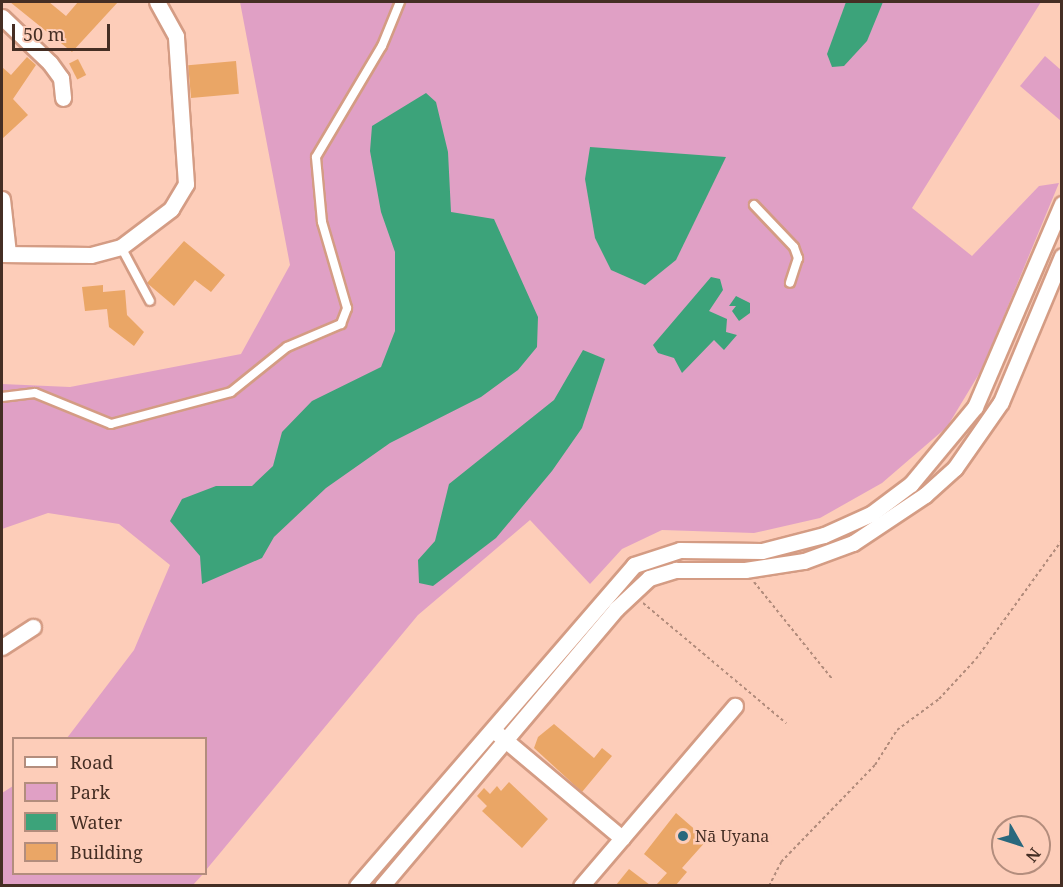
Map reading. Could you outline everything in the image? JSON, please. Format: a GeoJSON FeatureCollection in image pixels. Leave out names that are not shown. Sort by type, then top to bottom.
{"type":"FeatureCollection","features":[{"type":"Feature","properties":{"kind":"street"},"geometry":{"type":"LineString","coordinates":[[2,199],[4,253],[91,255],[121,248],[171,208],[186,184],[176,36],[157,2]]}},
{"type":"Feature","properties":{"kind":"street"},"geometry":{"type":"LineString","coordinates":[[2,17],[50,63],[61,78],[63,98]]}},
{"type":"Feature","properties":{"kind":"street"},"geometry":{"type":"LineString","coordinates":[[357,885],[634,565],[680,550],[762,550],[824,535],[871,514],[910,484],[962,430],[975,407],[1062,204]]}},
{"type":"Feature","properties":{"kind":"street"},"geometry":{"type":"LineString","coordinates":[[372,868],[387,884],[505,740],[649,578],[676,570],[745,570],[804,561],[853,543],[886,525],[955,468],[1001,402],[1062,256]]}},
{"type":"Feature","properties":{"kind":"street"},"geometry":{"type":"LineString","coordinates":[[2,647],[33,627]]}},
{"type":"Feature","properties":{"kind":"street"},"geometry":{"type":"LineString","coordinates":[[582,885],[735,706]]}},
{"type":"Feature","properties":{"kind":"street"},"geometry":{"type":"LineString","coordinates":[[491,728],[622,838]]}},
{"type":"Feature","properties":{"kind":"lane"},"geometry":{"type":"LineString","coordinates":[[2,397],[35,393],[111,424],[231,392],[287,347],[342,324],[347,308],[322,222],[316,158],[382,46],[400,2]]}},
{"type":"Feature","properties":{"kind":"lane"},"geometry":{"type":"LineString","coordinates":[[754,205],[794,247],[798,258],[790,283]]}},
{"type":"Feature","properties":{"kind":"lane"},"geometry":{"type":"LineString","coordinates":[[121,248],[150,301]]}},
{"type":"Feature","properties":{"kind":"path"},"geometry":{"type":"LineString","coordinates":[[769,885],[781,862],[875,765],[897,730],[939,699],[976,659],[1062,540]]}},
{"type":"Feature","properties":{"kind":"path"},"geometry":{"type":"LineString","coordinates":[[745,570],[833,680]]}},
{"type":"Feature","properties":{"kind":"path"},"geometry":{"type":"LineString","coordinates":[[633,594],[786,723]]}},
{"type":"Feature","properties":{"kind":"green space"},"geometry":{"type":"Polygon","coordinates":[[[240,2],[1041,2],[912,208],[972,256],[1039,186],[1059,183],[982,369],[947,427],[882,483],[820,518],[754,533],[662,530],[622,549],[590,584],[530,520],[418,615],[207,869],[207,737],[68,737],[134,650],[170,565],[119,524],[48,513],[2,529],[2,384],[70,387],[241,354],[290,265],[240,2]]]}},
{"type":"Feature","properties":{"kind":"green space"},"geometry":{"type":"Polygon","coordinates":[[[1045,56],[1061,70],[1061,121],[1020,86],[1045,56]]]}},
{"type":"Feature","properties":{"kind":"green space"},"geometry":{"type":"Polygon","coordinates":[[[12,787],[12,875],[202,875],[193,885],[2,885],[2,793],[12,787]]]}},
{"type":"Feature","properties":{"kind":"water"},"geometry":{"type":"Polygon","coordinates":[[[846,2],[883,2],[867,41],[844,66],[832,67],[827,54],[846,2]]]}},
{"type":"Feature","properties":{"kind":"water"},"geometry":{"type":"Polygon","coordinates":[[[426,93],[436,102],[448,152],[451,212],[494,219],[538,317],[537,347],[518,370],[481,397],[390,443],[326,488],[274,537],[262,558],[202,584],[200,556],[170,521],[182,499],[216,486],[252,486],[273,466],[282,432],[312,401],[381,367],[395,331],[395,252],[381,212],[370,151],[372,126],[426,93]]]}},
{"type":"Feature","properties":{"kind":"water"},"geometry":{"type":"Polygon","coordinates":[[[590,147],[726,157],[676,260],[645,285],[611,270],[595,238],[585,179],[590,147]]]}},
{"type":"Feature","properties":{"kind":"water"},"geometry":{"type":"Polygon","coordinates":[[[711,277],[720,279],[723,290],[709,311],[727,319],[726,332],[737,335],[724,350],[714,340],[682,373],[674,358],[658,353],[653,345],[711,277]]]}},
{"type":"Feature","properties":{"kind":"water"},"geometry":{"type":"Polygon","coordinates":[[[736,296],[750,303],[750,313],[739,321],[732,311],[736,306],[729,306],[736,296]]]}},
{"type":"Feature","properties":{"kind":"water"},"geometry":{"type":"Polygon","coordinates":[[[583,350],[605,359],[582,428],[552,471],[496,538],[433,586],[419,583],[418,560],[435,541],[449,484],[554,400],[583,350]]]}},
{"type":"Feature","properties":{"kind":"building"},"geometry":{"type":"Polygon","coordinates":[[[10,2],[49,2],[66,16],[78,2],[118,2],[72,52],[10,2]]]}},
{"type":"Feature","properties":{"kind":"building"},"geometry":{"type":"Polygon","coordinates":[[[27,57],[36,65],[13,99],[28,115],[2,139],[2,67],[11,75],[27,57]]]}},
{"type":"Feature","properties":{"kind":"building"},"geometry":{"type":"Polygon","coordinates":[[[78,59],[86,75],[77,80],[69,64],[78,59]]]}},
{"type":"Feature","properties":{"kind":"building"},"geometry":{"type":"Polygon","coordinates":[[[236,61],[239,94],[191,98],[188,65],[236,61]]]}},
{"type":"Feature","properties":{"kind":"building"},"geometry":{"type":"Polygon","coordinates":[[[184,241],[225,275],[211,292],[195,280],[174,306],[147,283],[184,241]]]}},
{"type":"Feature","properties":{"kind":"building"},"geometry":{"type":"Polygon","coordinates":[[[103,285],[103,292],[125,290],[127,315],[144,332],[134,346],[109,327],[107,309],[85,311],[82,287],[103,285]]]}},
{"type":"Feature","properties":{"kind":"building"},"geometry":{"type":"Polygon","coordinates":[[[554,724],[594,758],[602,748],[612,756],[582,792],[534,748],[538,737],[554,724]]]}},
{"type":"Feature","properties":{"kind":"building"},"geometry":{"type":"Polygon","coordinates":[[[509,782],[548,819],[522,848],[482,811],[487,806],[477,796],[484,788],[490,794],[497,786],[501,791],[509,782]]]}},
{"type":"Feature","properties":{"kind":"building"},"geometry":{"type":"Polygon","coordinates":[[[676,813],[707,840],[682,868],[687,872],[676,885],[656,885],[667,873],[644,854],[676,813]]]}},
{"type":"Feature","properties":{"kind":"building"},"geometry":{"type":"Polygon","coordinates":[[[629,869],[650,885],[616,885],[629,869]]]}},
{"type":"Feature","properties":{"kind":"place","name":"Nā Uyana"},"geometry":{"type":"Point","coordinates":[683,836]}}]}
